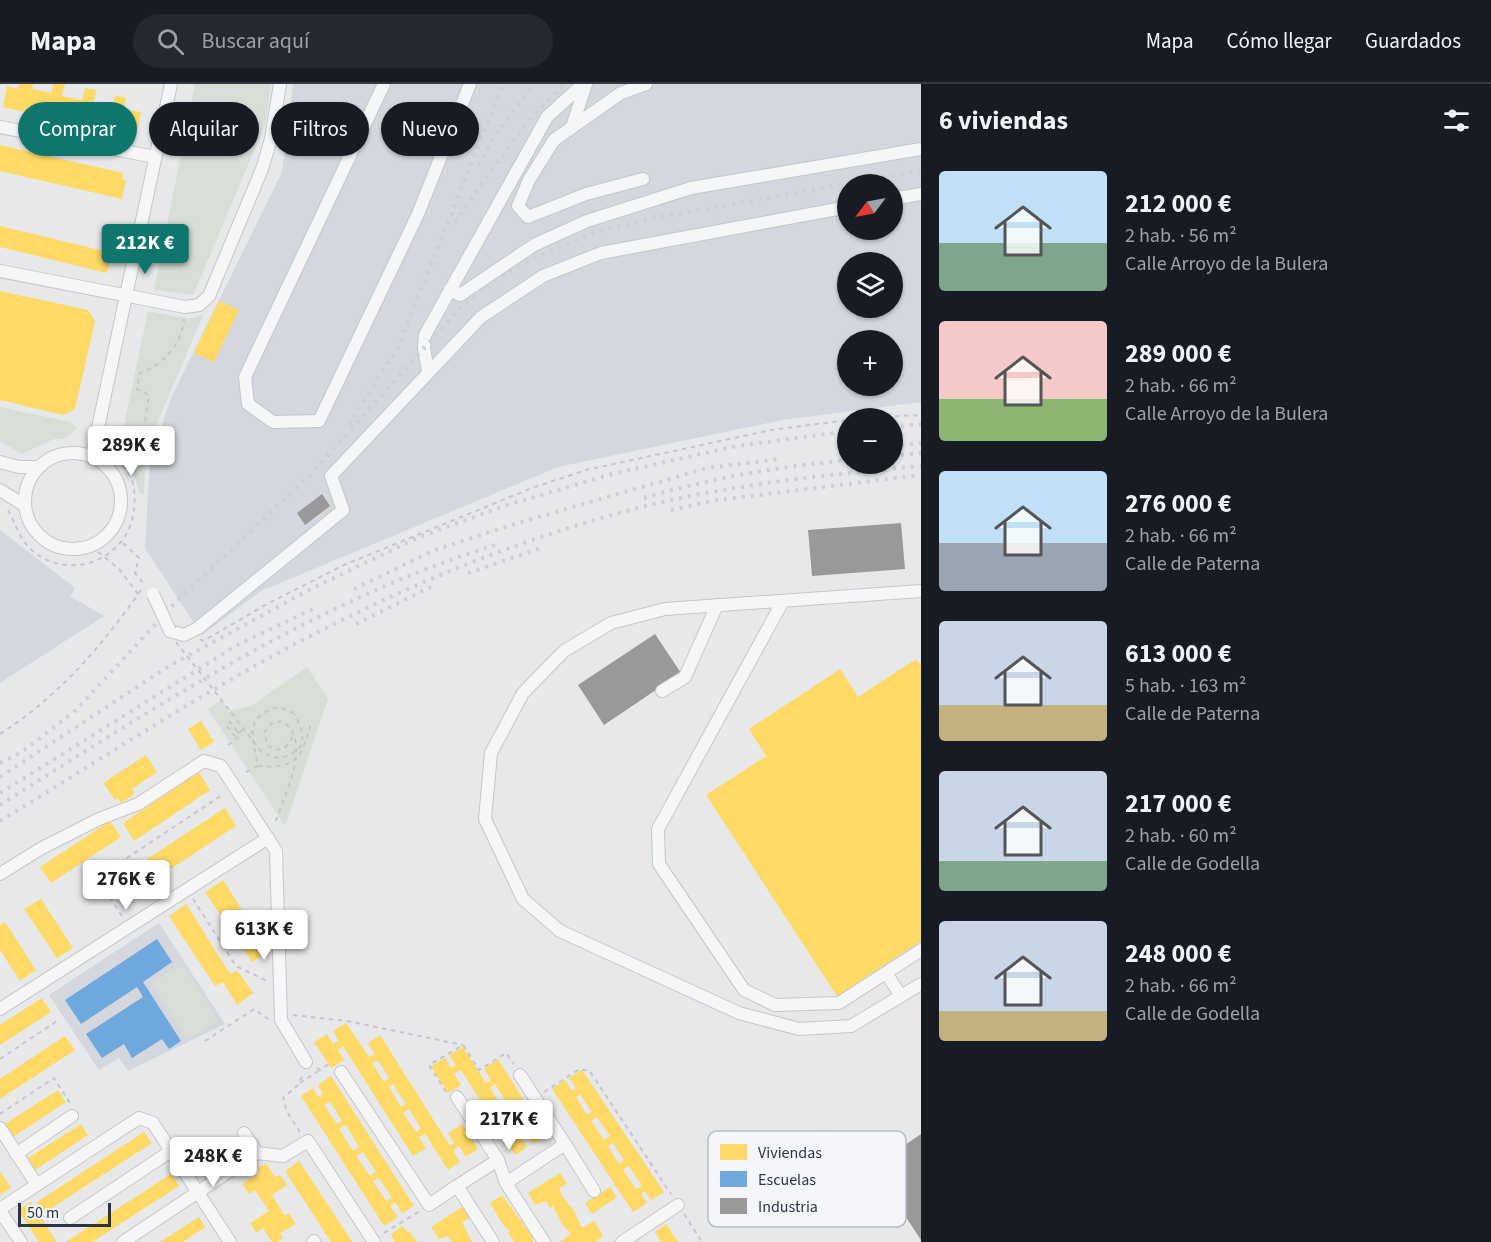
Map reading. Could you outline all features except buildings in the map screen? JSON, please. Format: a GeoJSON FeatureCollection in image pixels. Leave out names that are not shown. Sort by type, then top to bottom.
{"type":"FeatureCollection","features":[{"type":"Feature","properties":{"kind":"street"},"geometry":{"type":"LineString","coordinates":[[92,456],[171,84]]}},
{"type":"Feature","properties":{"kind":"street"},"geometry":{"type":"LineString","coordinates":[[0,271],[185,308],[199,305],[209,296],[271,139],[280,84]]}},
{"type":"Feature","properties":{"kind":"street"},"geometry":{"type":"LineString","coordinates":[[384,84],[245,377],[248,404],[273,422],[319,421],[418,214],[470,84]]}},
{"type":"Feature","properties":{"kind":"street"},"geometry":{"type":"LineString","coordinates":[[572,127],[584,84]]}},
{"type":"Feature","properties":{"kind":"street"},"geometry":{"type":"LineString","coordinates":[[428,371],[424,348],[425,334],[547,117],[584,84]]}},
{"type":"Feature","properties":{"kind":"street"},"geometry":{"type":"LineString","coordinates":[[643,179],[586,194],[528,217],[518,206],[529,180],[554,140],[621,93],[646,84]]}},
{"type":"Feature","properties":{"kind":"street"},"geometry":{"type":"LineString","coordinates":[[0,127],[155,157]]}},
{"type":"Feature","properties":{"kind":"street"},"geometry":{"type":"LineString","coordinates":[[450,289],[460,295],[534,245],[587,221],[691,188],[921,149]]}},
{"type":"Feature","properties":{"kind":"street"},"geometry":{"type":"LineString","coordinates":[[903,197],[921,194]]}},
{"type":"Feature","properties":{"kind":"street"},"geometry":{"type":"LineString","coordinates":[[149,590],[170,633],[184,635],[190,632],[343,510],[331,476],[481,317],[543,276],[581,261],[623,249],[837,209]]}},
{"type":"Feature","properties":{"kind":"street"},"geometry":{"type":"LineString","coordinates":[[63,453],[92,456],[106,465],[116,478],[121,494],[121,510],[115,525],[105,538],[91,546],[76,550],[61,548],[47,542],[36,532],[28,519],[24,505],[25,491],[38,468],[49,459],[63,453]]}},
{"type":"Feature","properties":{"kind":"street"},"geometry":{"type":"LineString","coordinates":[[0,462],[19,467],[38,468]]}},
{"type":"Feature","properties":{"kind":"street"},"geometry":{"type":"LineString","coordinates":[[0,490],[24,505]]}},
{"type":"Feature","properties":{"kind":"street"},"geometry":{"type":"LineString","coordinates":[[921,591],[665,609],[611,623],[564,651],[523,693],[491,753],[485,819],[523,900],[560,931],[739,1012],[799,1029],[851,1026],[921,984]]}},
{"type":"Feature","properties":{"kind":"street"},"geometry":{"type":"LineString","coordinates":[[783,601],[658,829],[659,864],[744,990],[775,1005],[839,1003],[921,950]]}},
{"type":"Feature","properties":{"kind":"street"},"geometry":{"type":"LineString","coordinates":[[662,691],[686,677],[717,605]]}},
{"type":"Feature","properties":{"kind":"street"},"geometry":{"type":"LineString","coordinates":[[0,874],[40,849],[89,824],[138,804],[204,761],[221,765],[276,851],[281,1020],[306,1062]]}},
{"type":"Feature","properties":{"kind":"street"},"geometry":{"type":"LineString","coordinates":[[0,1009],[268,838]]}},
{"type":"Feature","properties":{"kind":"street"},"geometry":{"type":"LineString","coordinates":[[886,973],[901,996]]}},
{"type":"Feature","properties":{"kind":"street"},"geometry":{"type":"LineString","coordinates":[[341,1072],[429,1205],[498,1160]]}},
{"type":"Feature","properties":{"kind":"street"},"geometry":{"type":"LineString","coordinates":[[520,1075],[594,1191]]}},
{"type":"Feature","properties":{"kind":"street"},"geometry":{"type":"LineString","coordinates":[[458,1097],[498,1160],[506,1183],[544,1242]]}},
{"type":"Feature","properties":{"kind":"street"},"geometry":{"type":"LineString","coordinates":[[16,1154],[72,1116]]}},
{"type":"Feature","properties":{"kind":"street"},"geometry":{"type":"LineString","coordinates":[[21,1242],[0,1210],[139,1118],[153,1123],[198,1192],[225,1240]]}},
{"type":"Feature","properties":{"kind":"street"},"geometry":{"type":"LineString","coordinates":[[0,1128],[37,1185]]}},
{"type":"Feature","properties":{"kind":"street"},"geometry":{"type":"LineString","coordinates":[[244,1133],[257,1153]]}},
{"type":"Feature","properties":{"kind":"street"},"geometry":{"type":"LineString","coordinates":[[123,1242],[257,1153],[283,1156],[308,1141],[374,1242]]}},
{"type":"Feature","properties":{"kind":"street"},"geometry":{"type":"LineString","coordinates":[[506,1183],[565,1144]]}},
{"type":"Feature","properties":{"kind":"street"},"geometry":{"type":"LineString","coordinates":[[70,1218],[171,1151]]}},
{"type":"Feature","properties":{"kind":"street"},"geometry":{"type":"LineString","coordinates":[[457,1186],[493,1242]]}},
{"type":"Feature","properties":{"kind":"street"},"geometry":{"type":"LineString","coordinates":[[622,1242],[641,1237],[678,1205]]}},
{"type":"Feature","properties":{"kind":"path"},"geometry":{"type":"LineString","coordinates":[[8,509],[24,544],[35,554],[56,564],[80,566],[105,557],[123,543],[134,512],[135,490],[130,476],[113,448],[114,429],[124,431],[144,428],[149,394],[138,389],[141,373],[156,367],[183,336],[185,308]]}},
{"type":"Feature","properties":{"kind":"path"},"geometry":{"type":"LineString","coordinates":[[903,417],[921,416]]}},
{"type":"Feature","properties":{"kind":"path"},"geometry":{"type":"LineString","coordinates":[[190,632],[203,641],[267,604],[344,565],[472,511],[586,470],[771,430],[837,421]]}},
{"type":"Feature","properties":{"kind":"path"},"geometry":{"type":"LineString","coordinates":[[0,734],[60,688],[149,590],[135,573],[139,558],[123,543]]}},
{"type":"Feature","properties":{"kind":"path"},"geometry":{"type":"LineString","coordinates":[[91,546],[118,569],[148,607]]}},
{"type":"Feature","properties":{"kind":"path"},"geometry":{"type":"LineString","coordinates":[[170,633],[243,729],[261,751],[269,757],[284,758],[296,752],[301,746],[303,734],[295,714],[280,707],[267,711],[258,719],[251,735],[258,766]]}},
{"type":"Feature","properties":{"kind":"path"},"geometry":{"type":"LineString","coordinates":[[294,732],[290,743],[284,748],[274,750],[268,746],[264,737],[267,728],[276,720],[289,725],[294,732],[296,736],[296,760]]}},
{"type":"Feature","properties":{"kind":"path"},"geometry":{"type":"LineString","coordinates":[[228,745],[240,735],[237,730],[230,722],[226,725],[235,736],[243,729]]}},
{"type":"Feature","properties":{"kind":"path"},"geometry":{"type":"LineString","coordinates":[[276,821],[296,760],[303,749],[311,724]]}},
{"type":"Feature","properties":{"kind":"path"},"geometry":{"type":"LineString","coordinates":[[246,772],[258,766],[287,765],[296,760]]}},
{"type":"Feature","properties":{"kind":"path"},"geometry":{"type":"LineString","coordinates":[[126,921],[98,879],[222,795]]}},
{"type":"Feature","properties":{"kind":"path"},"geometry":{"type":"LineString","coordinates":[[192,897],[236,966],[280,987]]}},
{"type":"Feature","properties":{"kind":"path"},"geometry":{"type":"LineString","coordinates":[[205,1041],[254,1009],[273,1022]]}},
{"type":"Feature","properties":{"kind":"path"},"geometry":{"type":"LineString","coordinates":[[293,1016],[347,1021],[463,1045],[479,1070],[506,1053],[520,1075]]}},
{"type":"Feature","properties":{"kind":"path"},"geometry":{"type":"LineString","coordinates":[[0,1059],[60,1019]]}},
{"type":"Feature","properties":{"kind":"path"},"geometry":{"type":"LineString","coordinates":[[458,1097],[449,1097],[429,1065],[463,1045]]}},
{"type":"Feature","properties":{"kind":"path"},"geometry":{"type":"LineString","coordinates":[[298,1085],[306,1062],[320,1070]]}},
{"type":"Feature","properties":{"kind":"path"},"geometry":{"type":"LineString","coordinates":[[306,1142],[287,1112],[283,1098],[327,1065],[331,1070],[341,1072]]}},
{"type":"Feature","properties":{"kind":"path"},"geometry":{"type":"LineString","coordinates":[[535,1098],[578,1070],[589,1070],[702,1242]]}},
{"type":"Feature","properties":{"kind":"path"},"geometry":{"type":"LineString","coordinates":[[0,1114],[54,1078],[70,1103]]}},
{"type":"Feature","properties":{"kind":"path"},"geometry":{"type":"LineString","coordinates":[[383,1242],[384,1233],[429,1205]]}},
{"type":"Feature","properties":{"kind":"shaded area"},"geometry":{"type":"Polygon","coordinates":[[[195,84],[271,84],[265,125],[259,139],[259,102],[191,102],[195,84]]]}},
{"type":"Feature","properties":{"kind":"shaded area"},"geometry":{"type":"Polygon","coordinates":[[[293,84],[921,84],[921,402],[875,408],[837,408],[837,413],[782,420],[558,467],[261,591],[202,635],[145,548],[150,460],[171,398],[282,172],[284,156],[369,156],[369,102],[291,102],[293,84]]]}},
{"type":"Feature","properties":{"kind":"shaded area"},"geometry":{"type":"Polygon","coordinates":[[[181,156],[252,156],[193,295],[154,290],[181,156]]]}},
{"type":"Feature","properties":{"kind":"shaded area"},"geometry":{"type":"Polygon","coordinates":[[[148,311],[189,319],[203,315],[145,452],[144,494],[139,493],[136,480],[123,457],[120,445],[148,311]]]}},
{"type":"Feature","properties":{"kind":"shaded area"},"geometry":{"type":"Polygon","coordinates":[[[0,407],[70,422],[77,427],[63,439],[54,439],[22,454],[0,441],[0,407]]]}},
{"type":"Feature","properties":{"kind":"shaded area"},"geometry":{"type":"Polygon","coordinates":[[[0,530],[75,588],[70,596],[104,616],[0,683],[0,530]]]}},
{"type":"Feature","properties":{"kind":"shaded area"},"geometry":{"type":"Polygon","coordinates":[[[307,667],[328,699],[285,826],[208,709],[222,700],[227,711],[251,706],[307,667]]]}},
{"type":"Feature","properties":{"kind":"shaded area"},"geometry":{"type":"Polygon","coordinates":[[[159,923],[225,1024],[128,1071],[119,1058],[99,1070],[49,995],[159,923]]]}},
{"type":"Feature","properties":{"kind":"shaded area"},"geometry":{"type":"Polygon","coordinates":[[[182,963],[218,1020],[188,1040],[151,983],[182,963]]]}},
{"type":"Feature","properties":{"kind":"railway"},"geometry":{"type":"LineString","coordinates":[[349,425],[398,347],[503,84]]}},
{"type":"Feature","properties":{"kind":"railway"},"geometry":{"type":"LineString","coordinates":[[478,165],[503,124],[535,84]]}},
{"type":"Feature","properties":{"kind":"railway"},"geometry":{"type":"LineString","coordinates":[[455,222],[528,121],[564,84]]}},
{"type":"Feature","properties":{"kind":"railway"},"geometry":{"type":"LineString","coordinates":[[0,763],[22,752],[76,710],[178,600],[311,474],[461,307],[496,280],[536,257],[596,232],[660,217],[921,171]]}},
{"type":"Feature","properties":{"kind":"railway"},"geometry":{"type":"LineString","coordinates":[[903,426],[921,424]]}},
{"type":"Feature","properties":{"kind":"railway"},"geometry":{"type":"LineString","coordinates":[[0,777],[169,666],[309,590],[417,538],[504,506],[612,474],[737,446],[837,432]]}},
{"type":"Feature","properties":{"kind":"railway"},"geometry":{"type":"LineString","coordinates":[[903,445],[921,443]]}},
{"type":"Feature","properties":{"kind":"railway"},"geometry":{"type":"LineString","coordinates":[[903,455],[921,453]]}},
{"type":"Feature","properties":{"kind":"railway"},"geometry":{"type":"LineString","coordinates":[[354,589],[435,550],[508,526],[707,468],[779,459]]}},
{"type":"Feature","properties":{"kind":"railway"},"geometry":{"type":"LineString","coordinates":[[644,498],[744,474],[837,461]]}},
{"type":"Feature","properties":{"kind":"railway"},"geometry":{"type":"LineString","coordinates":[[0,821],[189,704],[301,641],[399,593],[501,551],[605,517],[690,496],[789,480],[921,466]]}},
{"type":"Feature","properties":{"kind":"railway"},"geometry":{"type":"LineString","coordinates":[[671,510],[711,501],[921,475]]}},
{"type":"Feature","properties":{"kind":"railway"},"geometry":{"type":"LineString","coordinates":[[0,805],[180,693],[303,625],[366,594],[431,567],[498,544]]}},
{"type":"Feature","properties":{"kind":"railway"},"geometry":{"type":"LineString","coordinates":[[468,573],[544,547]]}},
{"type":"Feature","properties":{"kind":"railway"},"geometry":{"type":"LineString","coordinates":[[356,624],[431,587]]}},
{"type":"Feature","properties":{"kind":"railway"},"geometry":{"type":"LineString","coordinates":[[0,793],[237,645],[313,609]]}}]}
